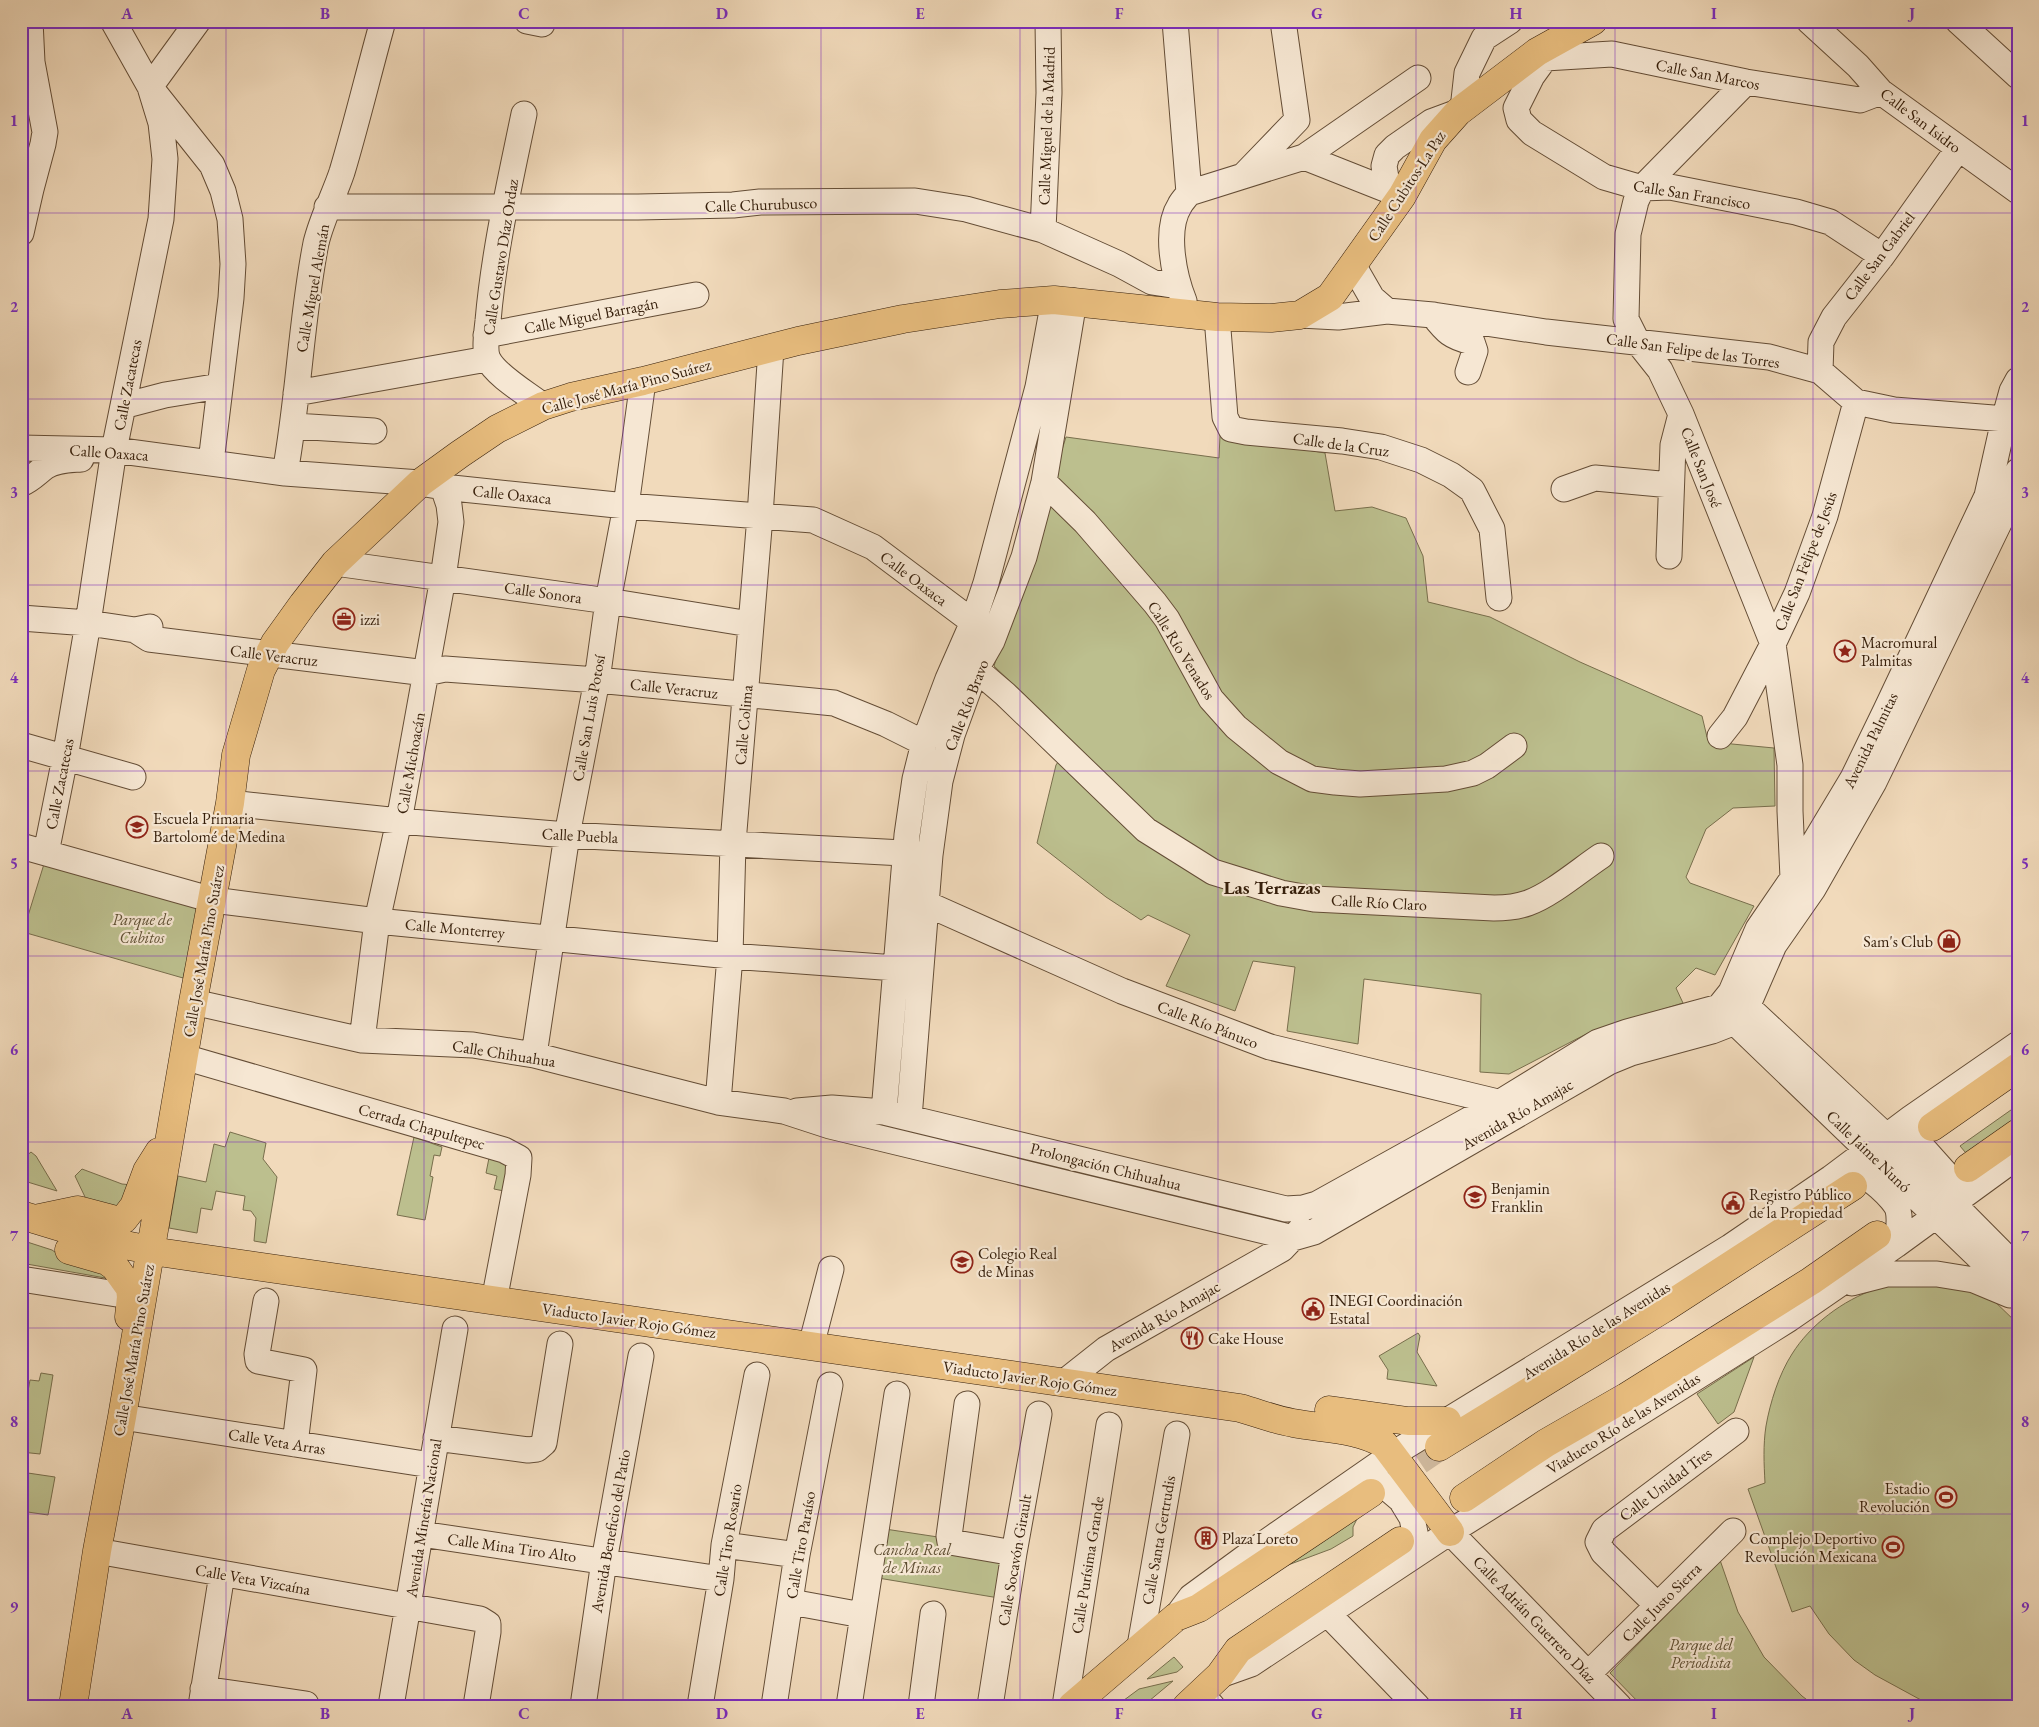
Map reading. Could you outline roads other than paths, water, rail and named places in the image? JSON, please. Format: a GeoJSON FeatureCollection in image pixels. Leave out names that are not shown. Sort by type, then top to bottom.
{"type":"FeatureCollection","features":[{"type":"Feature","properties":{"kind":"main road","name":"Calle Cubitos-La Paz"},"geometry":{"type":"LineString","coordinates":[[1217,317],[1271,318],[1300,315],[1330,297],[1353,265],[1395,193],[1434,140],[1460,110],[1588,23]]}},
{"type":"Feature","properties":{"kind":"main road","name":"Calle José María Pino Suárez"},"geometry":{"type":"LineString","coordinates":[[73,1706],[97,1551],[135,1341],[128,1323],[150,1251],[230,803],[236,755],[261,670],[272,649],[303,604],[335,563],[497,429],[543,406],[571,397],[643,381],[771,348],[903,319],[1000,304],[1064,301],[1217,317]]}},
{"type":"Feature","properties":{"kind":"main road"},"geometry":{"type":"LineString","coordinates":[[1921,1122],[2018,1067]]}},
{"type":"Feature","properties":{"kind":"main road","name":"Viaducto Río de las Avenidas"},"geometry":{"type":"LineString","coordinates":[[1972,1177],[2018,1133]]}},
{"type":"Feature","properties":{"kind":"main road"},"geometry":{"type":"LineString","coordinates":[[28,1218],[78,1210],[116,1220],[124,1219],[134,1206],[147,1171],[169,1138]]}},
{"type":"Feature","properties":{"kind":"main road"},"geometry":{"type":"LineString","coordinates":[[1439,1447],[1663,1309],[1842,1182]]}},
{"type":"Feature","properties":{"kind":"main road"},"geometry":{"type":"LineString","coordinates":[[28,1218],[70,1251],[107,1261],[115,1267],[137,1298]]}},
{"type":"Feature","properties":{"kind":"main road","name":"Viaducto Javier Rojo Gómez"},"geometry":{"type":"LineString","coordinates":[[28,1218],[91,1237],[150,1251],[1240,1408],[1292,1423],[1359,1433],[1384,1444],[1450,1532]]}},
{"type":"Feature","properties":{"kind":"main road","name":"Viaducto Río de las Avenidas"},"geometry":{"type":"LineString","coordinates":[[1464,1498],[1546,1443],[1626,1397],[1812,1280],[1887,1240]]}},
{"type":"Feature","properties":{"kind":"main road"},"geometry":{"type":"LineString","coordinates":[[1586,1357],[1612,1320],[1663,1309]]}},
{"type":"Feature","properties":{"kind":"main road"},"geometry":{"type":"LineString","coordinates":[[1626,1397],[1673,1392],[1689,1358]]}},
{"type":"Feature","properties":{"kind":"main road","name":"Viaducto Javier Rojo Gómez"},"geometry":{"type":"LineString","coordinates":[[1240,1408],[1294,1406],[1408,1421],[1447,1421]]}},
{"type":"Feature","properties":{"kind":"main road"},"geometry":{"type":"LineString","coordinates":[[1072,1706],[1176,1617],[1199,1608],[1369,1482]]}},
{"type":"Feature","properties":{"kind":"main road","name":"Viaducto Río de las Avenidas"},"geometry":{"type":"LineString","coordinates":[[1200,1702],[1238,1650],[1410,1546]]}},
{"type":"Feature","properties":{"kind":"street"},"geometry":{"type":"LineString","coordinates":[[21,233],[45,132],[32,62],[30,21]]}},
{"type":"Feature","properties":{"kind":"street"},"geometry":{"type":"LineString","coordinates":[[113,21],[150,87],[212,165],[223,191],[230,219],[232,249],[231,298],[211,462]]}},
{"type":"Feature","properties":{"kind":"street"},"geometry":{"type":"LineString","coordinates":[[150,87],[198,21]]}},
{"type":"Feature","properties":{"kind":"street","name":"Calle Miguel Alemán"},"geometry":{"type":"LineString","coordinates":[[285,473],[294,426],[302,334],[317,242],[327,207],[341,172],[383,21]]}},
{"type":"Feature","properties":{"kind":"street","name":"Calle Miguel de la Madrid"},"geometry":{"type":"LineString","coordinates":[[1043,230],[1049,93],[1048,21]]}},
{"type":"Feature","properties":{"kind":"street"},"geometry":{"type":"LineString","coordinates":[[1175,21],[1190,193]]}},
{"type":"Feature","properties":{"kind":"street"},"geometry":{"type":"LineString","coordinates":[[1244,175],[1297,120],[1283,21]]}},
{"type":"Feature","properties":{"kind":"street"},"geometry":{"type":"LineString","coordinates":[[1460,110],[1467,72],[1484,38],[1510,21]]}},
{"type":"Feature","properties":{"kind":"street","name":"Calle San Isidro"},"geometry":{"type":"LineString","coordinates":[[1809,21],[1858,66],[1881,92],[1958,149],[2017,189]]}},
{"type":"Feature","properties":{"kind":"street"},"geometry":{"type":"LineString","coordinates":[[1958,21],[2018,76]]}},
{"type":"Feature","properties":{"kind":"street","name":"Calle San Marcos"},"geometry":{"type":"LineString","coordinates":[[1541,55],[1612,54],[1746,82],[1860,100],[1881,92]]}},
{"type":"Feature","properties":{"kind":"street","name":"Calle San Francisco"},"geometry":{"type":"LineString","coordinates":[[1541,55],[1516,108],[1519,120],[1532,133],[1604,176],[1642,188],[1670,187],[1796,212],[1830,222],[1882,256]]}},
{"type":"Feature","properties":{"kind":"street"},"geometry":{"type":"LineString","coordinates":[[1188,313],[1178,286],[1172,256],[1173,226],[1179,206],[1190,193],[1304,157],[1418,78]]}},
{"type":"Feature","properties":{"kind":"street","name":"Calle San José"},"geometry":{"type":"LineString","coordinates":[[1746,82],[1642,188],[1636,201],[1628,234],[1626,318],[1637,341],[1660,370],[1681,414],[1774,644],[1790,765],[1790,811],[1803,883]]}},
{"type":"Feature","properties":{"kind":"street","name":"Calle Zacatecas"},"geometry":{"type":"LineString","coordinates":[[46,853],[65,758],[114,454],[161,219],[165,159],[161,123],[150,87]]}},
{"type":"Feature","properties":{"kind":"street","name":"Calle Gustavo Díaz Ordaz"},"geometry":{"type":"LineString","coordinates":[[524,114],[505,208],[489,305],[487,347],[499,372],[543,406]]}},
{"type":"Feature","properties":{"kind":"street","name":"Calle San Gabriel"},"geometry":{"type":"LineString","coordinates":[[1820,372],[1821,342],[1834,316],[1882,256],[1958,149]]}},
{"type":"Feature","properties":{"kind":"street"},"geometry":{"type":"LineString","coordinates":[[1304,157],[1395,193]]}},
{"type":"Feature","properties":{"kind":"street","name":"Calle Churubusco"},"geometry":{"type":"LineString","coordinates":[[327,207],[505,208],[732,205],[760,202],[915,201],[966,209],[1043,230],[1119,264],[1152,282],[1178,286]]}},
{"type":"Feature","properties":{"kind":"street"},"geometry":{"type":"LineString","coordinates":[[1353,265],[1372,298],[1387,311]]}},
{"type":"Feature","properties":{"kind":"street","name":"Calle Miguel Barragán"},"geometry":{"type":"LineString","coordinates":[[296,393],[696,295]]}},
{"type":"Feature","properties":{"kind":"street","name":"Calle Río Bravo"},"geometry":{"type":"LineString","coordinates":[[909,1118],[927,904],[918,854],[915,779],[924,744],[968,661],[992,641],[1024,557],[1044,482],[1064,301]]}},
{"type":"Feature","properties":{"kind":"street","name":"Calle Río Bravo"},"geometry":{"type":"LineString","coordinates":[[884,1112],[902,898],[935,810],[945,757],[952,735],[968,661],[973,622],[986,583],[1038,387],[1064,301]]}},
{"type":"Feature","properties":{"kind":"street","name":"Calle San Felipe de las Torres"},"geometry":{"type":"LineString","coordinates":[[1300,315],[1338,317],[1387,311],[1433,315],[1546,332],[1769,357],[1820,372],[1856,402],[1894,410],[2014,404]]}},
{"type":"Feature","properties":{"kind":"street"},"geometry":{"type":"LineString","coordinates":[[1433,315],[1444,330],[1455,338],[1472,342],[1475,350],[1468,372]]}},
{"type":"Feature","properties":{"kind":"street","name":"Calle de la Cruz"},"geometry":{"type":"LineString","coordinates":[[1217,317],[1225,417],[1231,429],[1381,447],[1421,460],[1451,475],[1472,490],[1492,529],[1499,598]]}},
{"type":"Feature","properties":{"kind":"street","name":"Calle Colima"},"geometry":{"type":"LineString","coordinates":[[718,1102],[730,956],[733,843],[760,516],[771,348]]}},
{"type":"Feature","properties":{"kind":"street","name":"Calle San Luis Potosí"},"geometry":{"type":"LineString","coordinates":[[534,1056],[567,835],[597,680],[608,601],[626,506],[643,381]]}},
{"type":"Feature","properties":{"kind":"street"},"geometry":{"type":"LineString","coordinates":[[123,406],[165,395],[220,386]]}},
{"type":"Feature","properties":{"kind":"street","name":"Calle San Felipe de Jesús"},"geometry":{"type":"LineString","coordinates":[[1720,736],[1735,717],[1774,644],[1797,593],[1825,516],[1856,402]]}},
{"type":"Feature","properties":{"kind":"street","name":"Avenida Palmitas"},"geometry":{"type":"LineString","coordinates":[[1733,1007],[1774,944],[1987,496],[2014,404]]}},
{"type":"Feature","properties":{"kind":"street"},"geometry":{"type":"LineString","coordinates":[[1669,556],[1673,445],[1681,414]]}},
{"type":"Feature","properties":{"kind":"street"},"geometry":{"type":"LineString","coordinates":[[294,426],[374,431]]}},
{"type":"Feature","properties":{"kind":"street","name":"Calle Oaxaca"},"geometry":{"type":"LineString","coordinates":[[21,448],[211,462],[285,473],[431,485],[626,506],[813,520],[872,547],[973,622]]}},
{"type":"Feature","properties":{"kind":"street"},"geometry":{"type":"LineString","coordinates":[[21,484],[30,480],[46,466],[58,461],[114,454]]}},
{"type":"Feature","properties":{"kind":"street","name":"Avenida Palmitas"},"geometry":{"type":"LineString","coordinates":[[1803,883],[1874,782],[2002,517],[2018,471]]}},
{"type":"Feature","properties":{"kind":"street"},"geometry":{"type":"LineString","coordinates":[[1564,489],[1595,478],[1671,485]]}},
{"type":"Feature","properties":{"kind":"street","name":"Calle Río Venados"},"geometry":{"type":"LineString","coordinates":[[1044,482],[1085,522],[1155,603],[1171,626],[1211,700],[1236,727],[1279,762],[1312,778],[1360,784],[1446,778],[1473,773],[1487,766],[1514,746]]}},
{"type":"Feature","properties":{"kind":"street","name":"Calle Michoacán"},"geometry":{"type":"LineString","coordinates":[[362,1040],[377,921],[433,668],[451,522],[449,505],[431,485]]}},
{"type":"Feature","properties":{"kind":"street","name":"Calle Sonora"},"geometry":{"type":"LineString","coordinates":[[335,563],[608,601],[750,624]]}},
{"type":"Feature","properties":{"kind":"street","name":"Calle Veracruz"},"geometry":{"type":"LineString","coordinates":[[21,618],[88,623],[135,630],[151,627],[272,649],[433,668],[597,680],[834,703],[886,724],[924,744]]}},
{"type":"Feature","properties":{"kind":"street","name":"Calle Río Claro"},"geometry":{"type":"LineString","coordinates":[[968,661],[1146,830],[1213,872],[1246,883],[1281,893],[1314,899],[1494,908],[1514,907],[1531,902],[1601,856]]}},
{"type":"Feature","properties":{"kind":"street"},"geometry":{"type":"LineString","coordinates":[[21,745],[133,777]]}},
{"type":"Feature","properties":{"kind":"street","name":"Calle Puebla"},"geometry":{"type":"LineString","coordinates":[[230,803],[399,821],[567,835],[918,854]]}},
{"type":"Feature","properties":{"kind":"street","name":"Calle Monterrey"},"geometry":{"type":"LineString","coordinates":[[21,846],[212,900],[377,921],[730,956],[896,968]]}},
{"type":"Feature","properties":{"kind":"street","name":"Calle Río Pánuco"},"geometry":{"type":"LineString","coordinates":[[902,898],[927,904],[1122,991],[1270,1048],[1528,1109]]}},
{"type":"Feature","properties":{"kind":"street","name":"Calle Chihuahua"},"geometry":{"type":"LineString","coordinates":[[193,1002],[362,1040],[473,1045],[534,1056],[718,1102],[784,1112],[830,1126],[922,1148]]}},
{"type":"Feature","properties":{"kind":"street","name":"Avenida Río Amajac"},"geometry":{"type":"LineString","coordinates":[[1303,1208],[1317,1204],[1499,1103],[1598,1042],[1611,1037],[1733,1007]]}},
{"type":"Feature","properties":{"kind":"street","name":"Avenida Río Amajac"},"geometry":{"type":"LineString","coordinates":[[1293,1238],[1314,1232],[1609,1062],[1631,1053],[1712,1031],[1733,1007]]}},
{"type":"Feature","properties":{"kind":"street","name":"Calle Jaime Nunó"},"geometry":{"type":"LineString","coordinates":[[1733,1007],[1944,1209],[2018,1296]]}},
{"type":"Feature","properties":{"kind":"street","name":"Avenida Río de las Avenidas"},"geometry":{"type":"LineString","coordinates":[[1369,1482],[1393,1454],[1730,1247],[1842,1182],[1877,1143],[1921,1122],[2018,1044]]}},
{"type":"Feature","properties":{"kind":"street","name":"Cerrada Chapultepec"},"geometry":{"type":"LineString","coordinates":[[184,1057],[504,1150],[519,1158],[518,1175],[494,1301]]}},
{"type":"Feature","properties":{"kind":"street","name":"Calle Chihuahua"},"geometry":{"type":"LineString","coordinates":[[784,1112],[832,1108],[884,1112],[909,1118]]}},
{"type":"Feature","properties":{"kind":"street","name":"Prolongación Chihuahua"},"geometry":{"type":"LineString","coordinates":[[909,1118],[1286,1209],[1303,1208]]}},
{"type":"Feature","properties":{"kind":"street"},"geometry":{"type":"LineString","coordinates":[[1921,1122],[1914,1129],[1923,1148],[1948,1176],[1961,1183],[1972,1177]]}},
{"type":"Feature","properties":{"kind":"street","name":"Prolongación Chihuahua"},"geometry":{"type":"LineString","coordinates":[[922,1148],[1293,1238]]}},
{"type":"Feature","properties":{"kind":"street","name":"Viaducto Río de las Avenidas"},"geometry":{"type":"LineString","coordinates":[[1220,1675],[1252,1664],[1327,1613],[1410,1546],[1450,1532],[1789,1320],[1837,1286],[1887,1240],[1944,1209],[1972,1177],[2018,1156]]}},
{"type":"Feature","properties":{"kind":"street"},"geometry":{"type":"LineString","coordinates":[[1842,1182],[1856,1172],[1871,1180],[1897,1207],[1900,1221],[1887,1240]]}},
{"type":"Feature","properties":{"kind":"street","name":"Avenida Río Amajac"},"geometry":{"type":"LineString","coordinates":[[1063,1382],[1106,1349],[1282,1249],[1335,1194]]}},
{"type":"Feature","properties":{"kind":"street","name":"Calle Jaime Nunó"},"geometry":{"type":"LineString","coordinates":[[1944,1209],[2018,1269]]}},
{"type":"Feature","properties":{"kind":"street"},"geometry":{"type":"LineString","coordinates":[[811,1346],[831,1269]]}},
{"type":"Feature","properties":{"kind":"street"},"geometry":{"type":"LineString","coordinates":[[1837,1286],[1887,1274],[1937,1274],[1974,1280],[2018,1296]]}},
{"type":"Feature","properties":{"kind":"street"},"geometry":{"type":"LineString","coordinates":[[21,1279],[137,1298]]}},
{"type":"Feature","properties":{"kind":"street"},"geometry":{"type":"LineString","coordinates":[[266,1301],[257,1354],[258,1361],[304,1370],[295,1444]]}},
{"type":"Feature","properties":{"kind":"street","name":"Avenida Minería Nacional"},"geometry":{"type":"LineString","coordinates":[[391,1706],[455,1329]]}},
{"type":"Feature","properties":{"kind":"street"},"geometry":{"type":"LineString","coordinates":[[436,1438],[528,1450],[537,1449],[544,1443],[560,1344]]}},
{"type":"Feature","properties":{"kind":"street","name":"Avenida Beneficio del Patio"},"geometry":{"type":"LineString","coordinates":[[583,1706],[604,1560],[641,1356]]}},
{"type":"Feature","properties":{"kind":"street","name":"Calle Tiro Rosario"},"geometry":{"type":"LineString","coordinates":[[700,1706],[721,1579],[724,1544],[757,1375]]}},
{"type":"Feature","properties":{"kind":"street","name":"Calle Tiro Paraíso"},"geometry":{"type":"LineString","coordinates":[[774,1706],[797,1555],[830,1385]]}},
{"type":"Feature","properties":{"kind":"street"},"geometry":{"type":"LineString","coordinates":[[849,1706],[897,1394]]}},
{"type":"Feature","properties":{"kind":"street"},"geometry":{"type":"LineString","coordinates":[[967,1404],[949,1536],[950,1542],[1014,1553]]}},
{"type":"Feature","properties":{"kind":"street","name":"Calle Socavón Girault"},"geometry":{"type":"LineString","coordinates":[[990,1706],[1014,1553],[1039,1414]]}},
{"type":"Feature","properties":{"kind":"street","name":"Calle Veta Arras"},"geometry":{"type":"LineString","coordinates":[[122,1417],[431,1465]]}},
{"type":"Feature","properties":{"kind":"street","name":"Calle Purísima Grande"},"geometry":{"type":"LineString","coordinates":[[1065,1706],[1109,1425]]}},
{"type":"Feature","properties":{"kind":"street","name":"Calle Unidad Tres"},"geometry":{"type":"LineString","coordinates":[[1657,1605],[1603,1552],[1598,1542],[1604,1530],[1736,1431]]}},
{"type":"Feature","properties":{"kind":"street","name":"Calle Santa Gertrudis"},"geometry":{"type":"LineString","coordinates":[[1140,1646],[1176,1434]]}},
{"type":"Feature","properties":{"kind":"street"},"geometry":{"type":"LineString","coordinates":[[1369,1482],[1392,1490],[1409,1512],[1412,1518],[1410,1546]]}},
{"type":"Feature","properties":{"kind":"street","name":"Calle Justo Sierra"},"geometry":{"type":"LineString","coordinates":[[1588,1674],[1733,1531]]}},
{"type":"Feature","properties":{"kind":"street","name":"Calle Adrián Guerrero Díaz"},"geometry":{"type":"LineString","coordinates":[[1450,1532],[1619,1706]]}},
{"type":"Feature","properties":{"kind":"street","name":"Calle Mina Tiro Alto"},"geometry":{"type":"LineString","coordinates":[[421,1534],[721,1579]]}},
{"type":"Feature","properties":{"kind":"street"},"geometry":{"type":"LineString","coordinates":[[724,1544],[797,1555]]}},
{"type":"Feature","properties":{"kind":"street","name":"Calle Veta Vizcaína"},"geometry":{"type":"LineString","coordinates":[[97,1551],[480,1619],[488,1624],[488,1632],[476,1706]]}},
{"type":"Feature","properties":{"kind":"street"},"geometry":{"type":"LineString","coordinates":[[222,1574],[202,1697],[306,1704]]}},
{"type":"Feature","properties":{"kind":"street"},"geometry":{"type":"LineString","coordinates":[[791,1602],[862,1615]]}},
{"type":"Feature","properties":{"kind":"street"},"geometry":{"type":"LineString","coordinates":[[1327,1613],[1417,1706]]}},
{"type":"Feature","properties":{"kind":"street"},"geometry":{"type":"LineString","coordinates":[[921,1706],[933,1614]]}},
{"type":"Feature","properties":{"kind":"tunnel"},"geometry":{"type":"LineString","coordinates":[[1384,1484],[1439,1447]]}},
{"type":"Feature","properties":{"kind":"place","name":"izzi"},"geometry":{"type":"Point","coordinates":[344,619]}},
{"type":"Feature","properties":{"kind":"place","name":"Macromural Palmitas"},"geometry":{"type":"Point","coordinates":[1845,651]}},
{"type":"Feature","properties":{"kind":"place","name":"Escuela Primaria Bartolomé de Medina"},"geometry":{"type":"Point","coordinates":[137,827]}},
{"type":"Feature","properties":{"kind":"place","name":"Sam's Club"},"geometry":{"type":"Point","coordinates":[1949,941]}},
{"type":"Feature","properties":{"kind":"place","name":"Benjamin Franklin"},"geometry":{"type":"Point","coordinates":[1475,1197]}},
{"type":"Feature","properties":{"kind":"place","name":"Registro Público de la Propiedad"},"geometry":{"type":"Point","coordinates":[1733,1203]}},
{"type":"Feature","properties":{"kind":"place","name":"Colegio Real de Minas"},"geometry":{"type":"Point","coordinates":[962,1262]}},
{"type":"Feature","properties":{"kind":"place","name":"INEGI Coordinación Estatal"},"geometry":{"type":"Point","coordinates":[1313,1309]}},
{"type":"Feature","properties":{"kind":"place","name":"Cake House"},"geometry":{"type":"Point","coordinates":[1192,1338]}},
{"type":"Feature","properties":{"kind":"place","name":"Estadio Revolución"},"geometry":{"type":"Point","coordinates":[1946,1497]}},
{"type":"Feature","properties":{"kind":"place","name":"Plaza Loreto"},"geometry":{"type":"Point","coordinates":[1206,1538]}},
{"type":"Feature","properties":{"kind":"place","name":"Complejo Deportivo Revolución Mexicana"},"geometry":{"type":"Point","coordinates":[1893,1547]}},
{"type":"Feature","properties":{"kind":"district","name":"Las Terrazas"},"geometry":{"type":"Point","coordinates":[1272,887]}},
{"type":"Feature","properties":{"kind":"park label","name":"Parque de Cubitos"},"geometry":{"type":"Point","coordinates":[142,928]}},
{"type":"Feature","properties":{"kind":"park label","name":"Cancha Real de Minas"},"geometry":{"type":"Point","coordinates":[912,1558]}},
{"type":"Feature","properties":{"kind":"park label","name":"Parque del Periodista"},"geometry":{"type":"Point","coordinates":[1701,1653]}}]}
